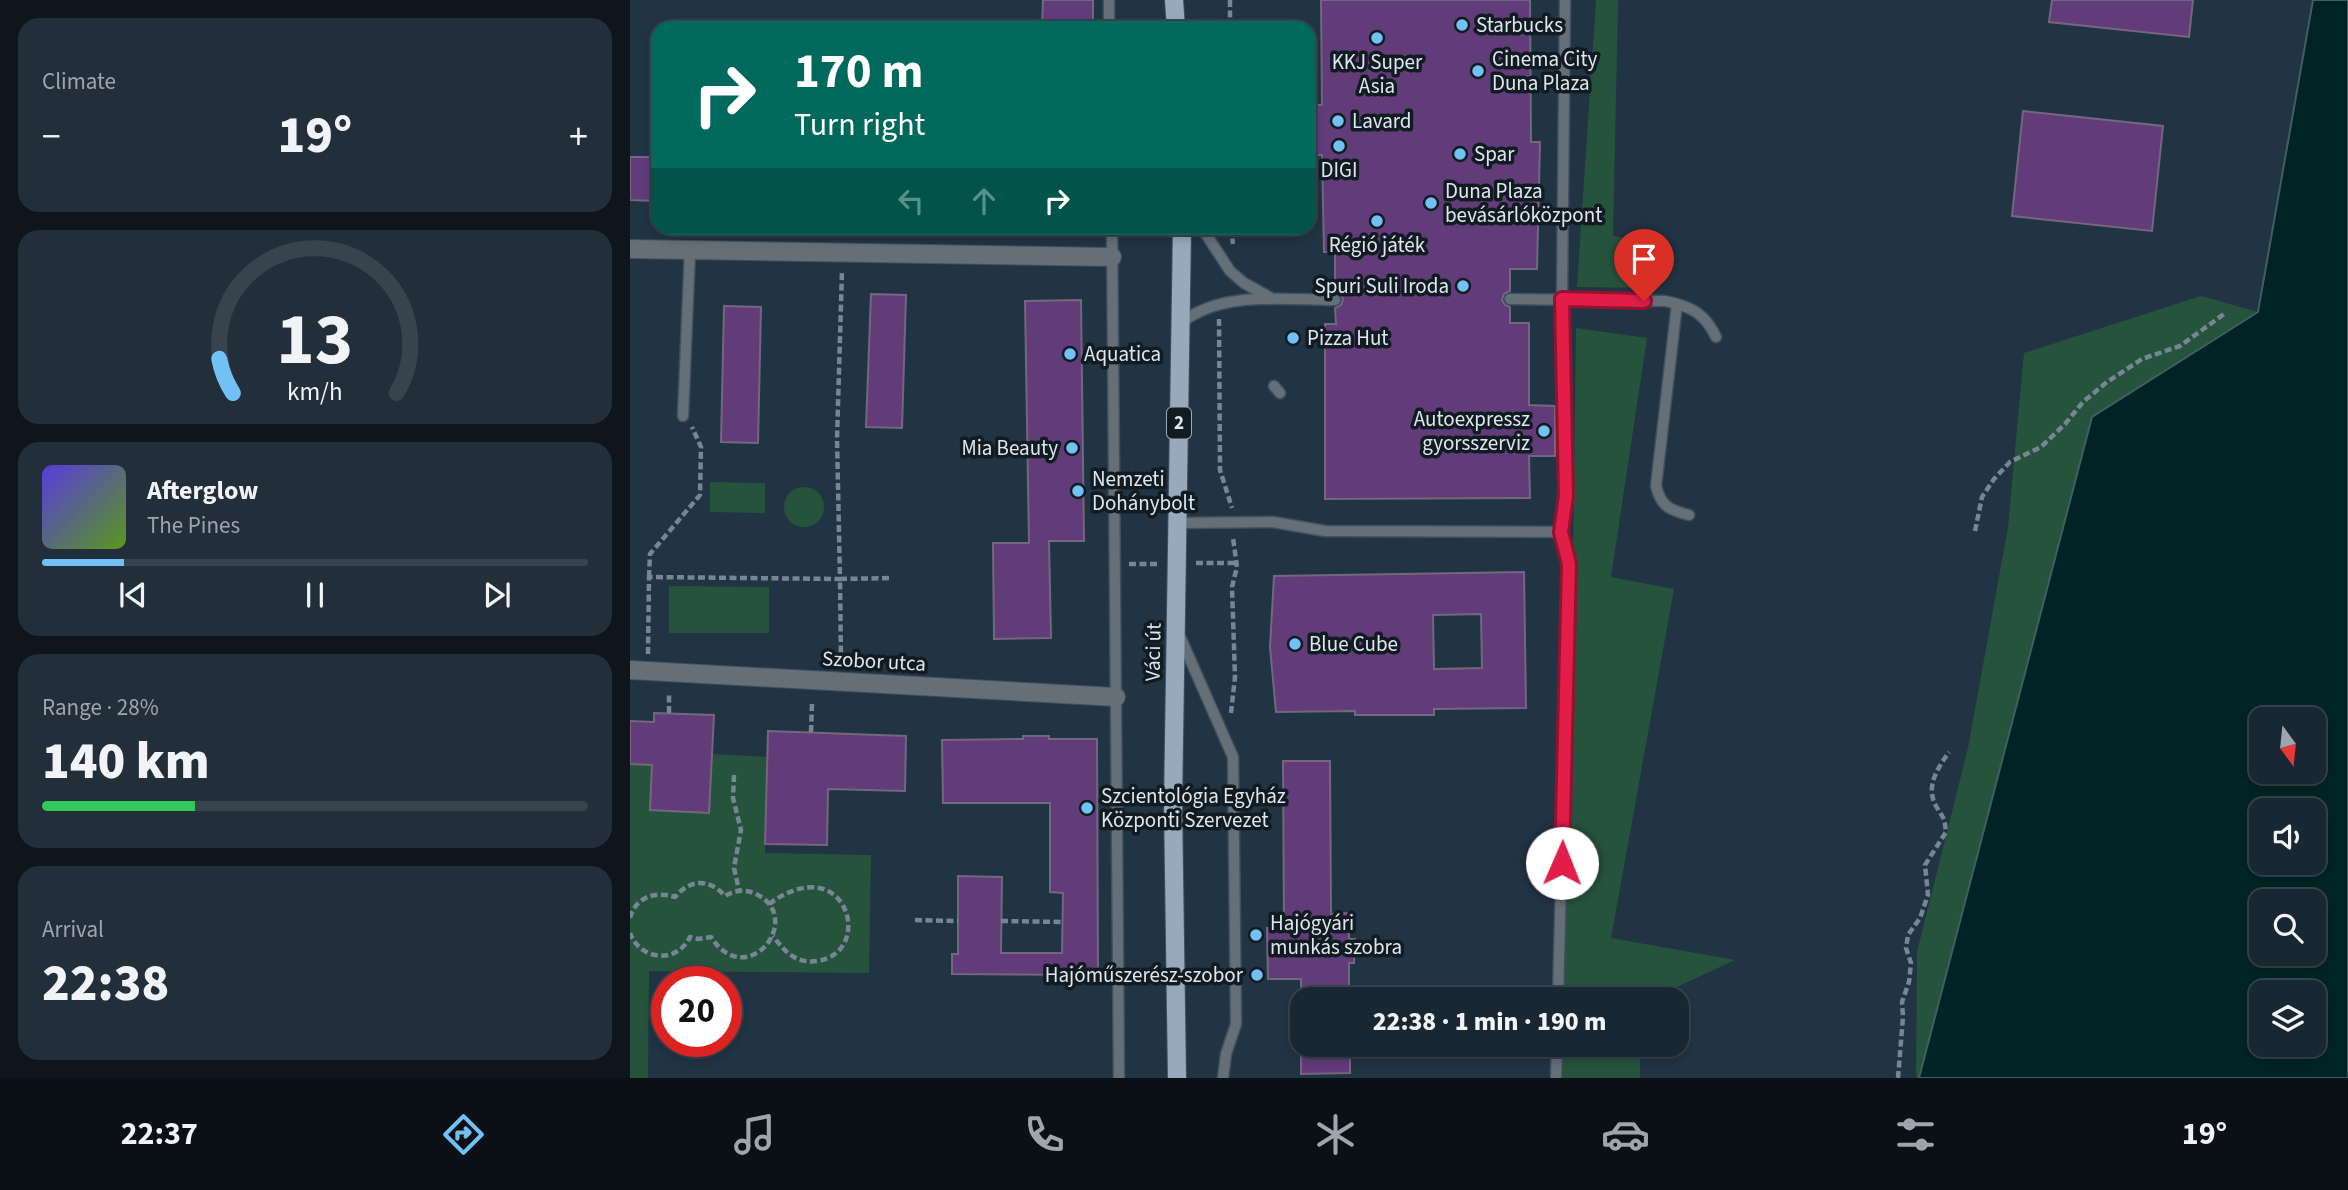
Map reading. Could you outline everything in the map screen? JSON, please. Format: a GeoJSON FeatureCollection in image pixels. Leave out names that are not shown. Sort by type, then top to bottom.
{"type":"FeatureCollection","features":[{"type":"Feature","properties":{"kind":"main road"},"geometry":{"type":"LineString","coordinates":[[1174,0],[1176,21]]}},
{"type":"Feature","properties":{"kind":"main road","name":"Váci út"},"geometry":{"type":"LineString","coordinates":[[1177,1078],[1173,804],[1181,235]]}},
{"type":"Feature","properties":{"kind":"street"},"geometry":{"type":"LineString","coordinates":[[630,249],[1112,257]]}},
{"type":"Feature","properties":{"kind":"street","name":"Szobor utca"},"geometry":{"type":"LineString","coordinates":[[639,671],[1116,697]]}},
{"type":"Feature","properties":{"kind":"lane"},"geometry":{"type":"LineString","coordinates":[[1109,0],[1109,21]]}},
{"type":"Feature","properties":{"kind":"lane"},"geometry":{"type":"LineString","coordinates":[[1558,987],[1569,564],[1561,532],[1566,496],[1562,299],[1565,0]]}},
{"type":"Feature","properties":{"kind":"lane"},"geometry":{"type":"LineString","coordinates":[[1112,235],[1119,1078]]}},
{"type":"Feature","properties":{"kind":"lane"},"geometry":{"type":"LineString","coordinates":[[1207,235],[1228,267],[1244,282],[1275,300]]}},
{"type":"Feature","properties":{"kind":"lane"},"geometry":{"type":"LineString","coordinates":[[683,416],[690,250]]}},
{"type":"Feature","properties":{"kind":"lane"},"geometry":{"type":"LineString","coordinates":[[1510,299],[1665,301],[1703,316],[1716,337]]}},
{"type":"Feature","properties":{"kind":"lane"},"geometry":{"type":"LineString","coordinates":[[1181,323],[1199,311],[1231,301],[1335,300]]}},
{"type":"Feature","properties":{"kind":"lane"},"geometry":{"type":"LineString","coordinates":[[1677,304],[1656,486],[1660,501],[1670,510],[1689,515]]}},
{"type":"Feature","properties":{"kind":"lane"},"geometry":{"type":"LineString","coordinates":[[1177,523],[1273,522],[1325,531],[1561,532]]}},
{"type":"Feature","properties":{"kind":"lane"},"geometry":{"type":"LineString","coordinates":[[1176,626],[1233,757],[1236,1024],[1226,1054],[1223,1078]]}},
{"type":"Feature","properties":{"kind":"lane"},"geometry":{"type":"LineString","coordinates":[[1556,1057],[1556,1078]]}},
{"type":"Feature","properties":{"kind":"path"},"geometry":{"type":"LineString","coordinates":[[1230,0],[1230,21]]}},
{"type":"Feature","properties":{"kind":"path"},"geometry":{"type":"LineString","coordinates":[[1228,267],[1236,257],[1232,235]]}},
{"type":"Feature","properties":{"kind":"path"},"geometry":{"type":"LineString","coordinates":[[841,682],[837,439],[843,253]]}},
{"type":"Feature","properties":{"kind":"path"},"geometry":{"type":"LineString","coordinates":[[1219,303],[1220,470],[1231,503],[1233,546],[1237,563],[1232,587],[1235,677],[1228,743]]}},
{"type":"Feature","properties":{"kind":"path"},"geometry":{"type":"LineString","coordinates":[[1975,531],[1982,497],[2010,462],[2040,447],[2066,424],[2083,402],[2107,382],[2142,359],[2180,346],[2224,314]]}},
{"type":"Feature","properties":{"kind":"path"},"geometry":{"type":"LineString","coordinates":[[639,671],[650,554],[700,495],[701,447],[690,423],[683,416]]}},
{"type":"Feature","properties":{"kind":"path"},"geometry":{"type":"LineString","coordinates":[[649,577],[891,578]]}},
{"type":"Feature","properties":{"kind":"path"},"geometry":{"type":"LineString","coordinates":[[669,694],[669,713]]}},
{"type":"Feature","properties":{"kind":"path"},"geometry":{"type":"LineString","coordinates":[[811,732],[812,704]]}},
{"type":"Feature","properties":{"kind":"path"},"geometry":{"type":"LineString","coordinates":[[1898,1078],[1902,1002],[1909,982],[1911,963],[1906,948],[1908,935],[1920,918],[1928,895],[1925,865],[1947,832],[1944,816],[1935,805],[1931,789],[1936,772],[1949,752]]}},
{"type":"Feature","properties":{"kind":"path"},"geometry":{"type":"LineString","coordinates":[[734,775],[733,798],[741,830],[734,868],[739,890]]}},
{"type":"Feature","properties":{"kind":"path"},"geometry":{"type":"LineString","coordinates":[[630,918],[637,904],[654,894],[664,893],[675,897],[691,884],[710,884],[718,888],[724,896],[739,890],[761,896],[774,914],[775,925],[767,946],[747,957],[726,953],[717,947],[711,937],[690,937],[680,950],[659,957],[648,954],[631,941],[630,933]]}},
{"type":"Feature","properties":{"kind":"path"},"geometry":{"type":"LineString","coordinates":[[769,904],[797,890],[821,888],[841,901],[849,923],[842,946],[834,955],[822,961],[797,960],[786,953],[773,936]]}},
{"type":"Feature","properties":{"kind":"path"},"geometry":{"type":"LineString","coordinates":[[915,920],[958,921]]}},
{"type":"Feature","properties":{"kind":"path"},"geometry":{"type":"LineString","coordinates":[[1001,921],[1063,922]]}},
{"type":"Feature","properties":{"kind":"green space"},"geometry":{"type":"Polygon","coordinates":[[[1596,0],[1618,0],[1613,236],[1655,244],[1654,288],[1577,287],[1596,0]]]}},
{"type":"Feature","properties":{"kind":"green space"},"geometry":{"type":"Polygon","coordinates":[[[2201,296],[2258,312],[2092,417],[1919,1078],[1916,1078],[1917,952],[1968,748],[2008,527],[2024,353],[2201,296]]]}},
{"type":"Feature","properties":{"kind":"green space"},"geometry":{"type":"Polygon","coordinates":[[[1576,328],[1647,338],[1611,577],[1674,589],[1611,938],[1735,960],[1677,987],[1562,987],[1570,790],[1576,328]]]}},
{"type":"Feature","properties":{"kind":"green space"},"geometry":{"type":"Polygon","coordinates":[[[710,482],[765,483],[765,513],[710,512],[710,482]]]}},
{"type":"Feature","properties":{"kind":"green space"},"geometry":{"type":"Polygon","coordinates":[[[804,487],[818,493],[824,507],[818,521],[804,527],[790,521],[784,507],[790,493],[804,487]]]}},
{"type":"Feature","properties":{"kind":"green space"},"geometry":{"type":"Polygon","coordinates":[[[669,586],[769,587],[769,633],[669,633],[669,586]]]}},
{"type":"Feature","properties":{"kind":"green space"},"geometry":{"type":"Polygon","coordinates":[[[712,754],[767,757],[765,853],[871,855],[869,973],[742,972],[742,966],[651,966],[648,1078],[630,1078],[630,764],[652,765],[650,810],[709,813],[712,754]]]}},
{"type":"Feature","properties":{"kind":"green space"},"geometry":{"type":"Polygon","coordinates":[[[1560,1057],[1640,1057],[1640,1078],[1559,1078],[1560,1057]]]}},
{"type":"Feature","properties":{"kind":"shaded area"},"geometry":{"type":"Polygon","coordinates":[[[2313,0],[2348,0],[2348,1078],[1919,1078],[2092,417],[2258,312],[2313,0]]]}},
{"type":"Feature","properties":{"kind":"building"},"geometry":{"type":"Polygon","coordinates":[[[1043,0],[1093,0],[1093,21],[1042,21],[1043,0]]]}},
{"type":"Feature","properties":{"kind":"building","name":"Duna Plaza bevásárlóközpont"},"geometry":{"type":"Polygon","coordinates":[[[1321,0],[1530,0],[1531,142],[1540,142],[1537,269],[1510,269],[1510,291],[1504,294],[1502,300],[1510,307],[1510,323],[1529,323],[1529,405],[1555,406],[1555,456],[1529,456],[1530,498],[1325,499],[1325,324],[1336,324],[1335,308],[1341,305],[1343,299],[1335,292],[1335,252],[1324,252],[1322,155],[1316,155],[1316,105],[1322,105],[1321,0]]]}},
{"type":"Feature","properties":{"kind":"building"},"geometry":{"type":"Polygon","coordinates":[[[2052,0],[2193,0],[2189,37],[2049,22],[2052,0]]]}},
{"type":"Feature","properties":{"kind":"building"},"geometry":{"type":"Polygon","coordinates":[[[2023,111],[2163,126],[2152,231],[2012,216],[2023,111]]]}},
{"type":"Feature","properties":{"kind":"building"},"geometry":{"type":"Polygon","coordinates":[[[630,157],[651,157],[651,201],[630,200],[630,157]]]}},
{"type":"Feature","properties":{"kind":"building"},"geometry":{"type":"Polygon","coordinates":[[[871,294],[906,295],[902,428],[866,427],[871,294]]]}},
{"type":"Feature","properties":{"kind":"building"},"geometry":{"type":"Polygon","coordinates":[[[1081,300],[1084,541],[1049,541],[1051,638],[994,639],[993,543],[1029,543],[1025,301],[1081,300]]]}},
{"type":"Feature","properties":{"kind":"building"},"geometry":{"type":"Polygon","coordinates":[[[724,306],[761,307],[758,443],[721,442],[724,306]]]}},
{"type":"Feature","properties":{"kind":"building","name":"Blue Cube"},"geometry":{"type":"Polygon","coordinates":[[[1524,572],[1526,708],[1434,709],[1434,715],[1355,715],[1355,711],[1276,712],[1270,647],[1274,576],[1524,572]],[[1481,614],[1433,615],[1434,669],[1482,668],[1481,614]]]}},
{"type":"Feature","properties":{"kind":"building"},"geometry":{"type":"Polygon","coordinates":[[[654,713],[714,715],[709,813],[650,810],[652,765],[630,764],[630,721],[654,722],[654,713]]]}},
{"type":"Feature","properties":{"kind":"building"},"geometry":{"type":"Polygon","coordinates":[[[768,731],[906,736],[905,791],[828,789],[827,845],[765,844],[768,731]]]}},
{"type":"Feature","properties":{"kind":"building"},"geometry":{"type":"Polygon","coordinates":[[[1023,736],[1097,739],[1098,975],[952,974],[952,954],[958,954],[958,876],[1002,877],[1001,953],[1062,953],[1063,893],[1050,892],[1050,803],[943,803],[942,740],[1023,739],[1023,736]]]}},
{"type":"Feature","properties":{"kind":"building"},"geometry":{"type":"Polygon","coordinates":[[[1283,761],[1330,761],[1331,914],[1349,913],[1349,939],[1355,939],[1354,963],[1349,963],[1349,987],[1301,987],[1301,979],[1268,979],[1267,928],[1284,928],[1283,761]]]}},
{"type":"Feature","properties":{"kind":"building"},"geometry":{"type":"Polygon","coordinates":[[[1301,1057],[1350,1057],[1350,1073],[1301,1074],[1301,1057]]]}},
{"type":"Feature","properties":{"kind":"place","name":"Starbucks"},"geometry":{"type":"Point","coordinates":[1462,25]}},
{"type":"Feature","properties":{"kind":"place","name":"KKJ Super Asia"},"geometry":{"type":"Point","coordinates":[1377,38]}},
{"type":"Feature","properties":{"kind":"place","name":"Cinema City Duna Plaza"},"geometry":{"type":"Point","coordinates":[1478,71]}},
{"type":"Feature","properties":{"kind":"place","name":"Lavard"},"geometry":{"type":"Point","coordinates":[1338,121]}},
{"type":"Feature","properties":{"kind":"place","name":"DIGI"},"geometry":{"type":"Point","coordinates":[1339,146]}},
{"type":"Feature","properties":{"kind":"place","name":"Spar"},"geometry":{"type":"Point","coordinates":[1460,154]}},
{"type":"Feature","properties":{"kind":"place","name":"Duna Plaza bevásárlóközpont"},"geometry":{"type":"Point","coordinates":[1431,203]}},
{"type":"Feature","properties":{"kind":"place","name":"Régió játék"},"geometry":{"type":"Point","coordinates":[1377,221]}},
{"type":"Feature","properties":{"kind":"place","name":"Spuri Suli Iroda"},"geometry":{"type":"Point","coordinates":[1463,286]}},
{"type":"Feature","properties":{"kind":"place","name":"Pizza Hut"},"geometry":{"type":"Point","coordinates":[1293,338]}},
{"type":"Feature","properties":{"kind":"place","name":"Aquatica"},"geometry":{"type":"Point","coordinates":[1070,354]}},
{"type":"Feature","properties":{"kind":"place","name":"Autoexpressz gyorsszerviz"},"geometry":{"type":"Point","coordinates":[1544,431]}},
{"type":"Feature","properties":{"kind":"place","name":"Mia Beauty"},"geometry":{"type":"Point","coordinates":[1072,448]}},
{"type":"Feature","properties":{"kind":"place","name":"Nemzeti Dohánybolt"},"geometry":{"type":"Point","coordinates":[1078,491]}},
{"type":"Feature","properties":{"kind":"place","name":"Blue Cube"},"geometry":{"type":"Point","coordinates":[1295,644]}},
{"type":"Feature","properties":{"kind":"place","name":"Szcientológia Egyház Központi Szervezet"},"geometry":{"type":"Point","coordinates":[1087,808]}},
{"type":"Feature","properties":{"kind":"place","name":"Hajógyári munkás szobra"},"geometry":{"type":"Point","coordinates":[1256,935]}},
{"type":"Feature","properties":{"kind":"place","name":"Hajóműszerész-szobor"},"geometry":{"type":"Point","coordinates":[1257,975]}},
{"type":"Feature","properties":{"kind":"route"},"geometry":{"type":"LineString","coordinates":[[1562,863],[1569,564],[1561,532],[1566,509],[1562,299],[1644,301]]}}]}
